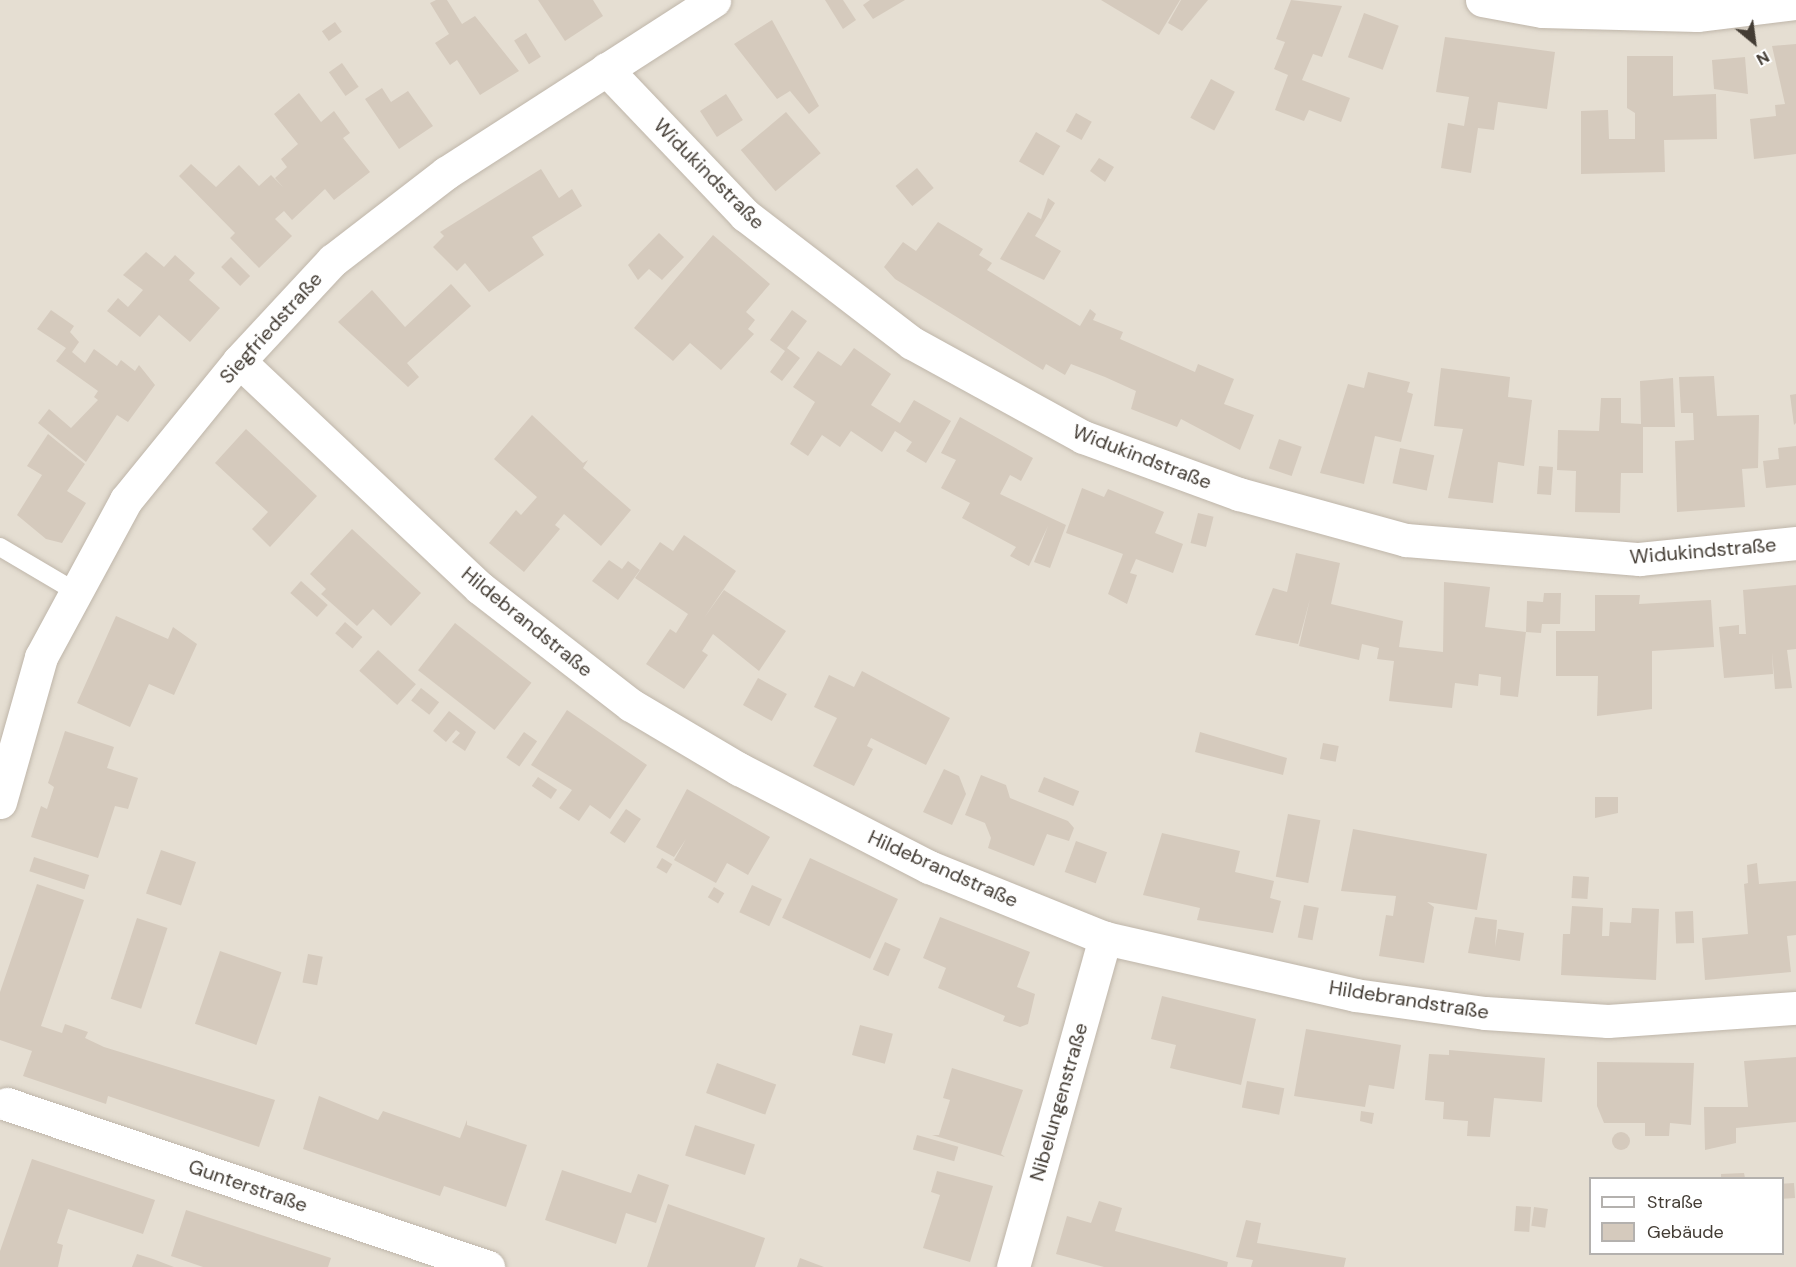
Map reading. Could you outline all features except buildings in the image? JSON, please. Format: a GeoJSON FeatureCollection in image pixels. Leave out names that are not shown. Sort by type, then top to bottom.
{"type":"FeatureCollection","features":[{"type":"Feature","properties":{"kind":"street","name":"Siegfriedstraße"},"geometry":{"type":"LineString","coordinates":[[0,802],[40,657],[126,500],[239,361],[333,260],[446,173],[714,0]]}},
{"type":"Feature","properties":{"kind":"street"},"geometry":{"type":"LineString","coordinates":[[1482,0],[1542,11],[1697,15],[1796,3]]}},
{"type":"Feature","properties":{"kind":"street","name":"Widukindstraße"},"geometry":{"type":"LineString","coordinates":[[606,69],[745,215],[912,343],[1083,437],[1239,494],[1406,540],[1639,559],[1796,543]]}},
{"type":"Feature","properties":{"kind":"street","name":"Hildebrandstraße"},"geometry":{"type":"LineString","coordinates":[[239,361],[480,588],[631,705],[739,769],[929,867],[1105,938],[1355,995],[1485,1013],[1608,1021],[1796,1008]]}},
{"type":"Feature","properties":{"kind":"street","name":"Nibelungenstraße"},"geometry":{"type":"LineString","coordinates":[[1013,1267],[1105,938]]}},
{"type":"Feature","properties":{"kind":"street","name":"Gunterstraße"},"geometry":{"type":"LineString","coordinates":[[2,1110],[488,1267]]}},
{"type":"Feature","properties":{"kind":"lane"},"geometry":{"type":"LineString","coordinates":[[0,547],[76,592]]}},
{"type":"Feature","properties":{"kind":"shaded area"},"geometry":{"type":"Polygon","coordinates":[[[0,0],[1796,0],[1796,1267],[0,1267],[0,0]]]}}]}
